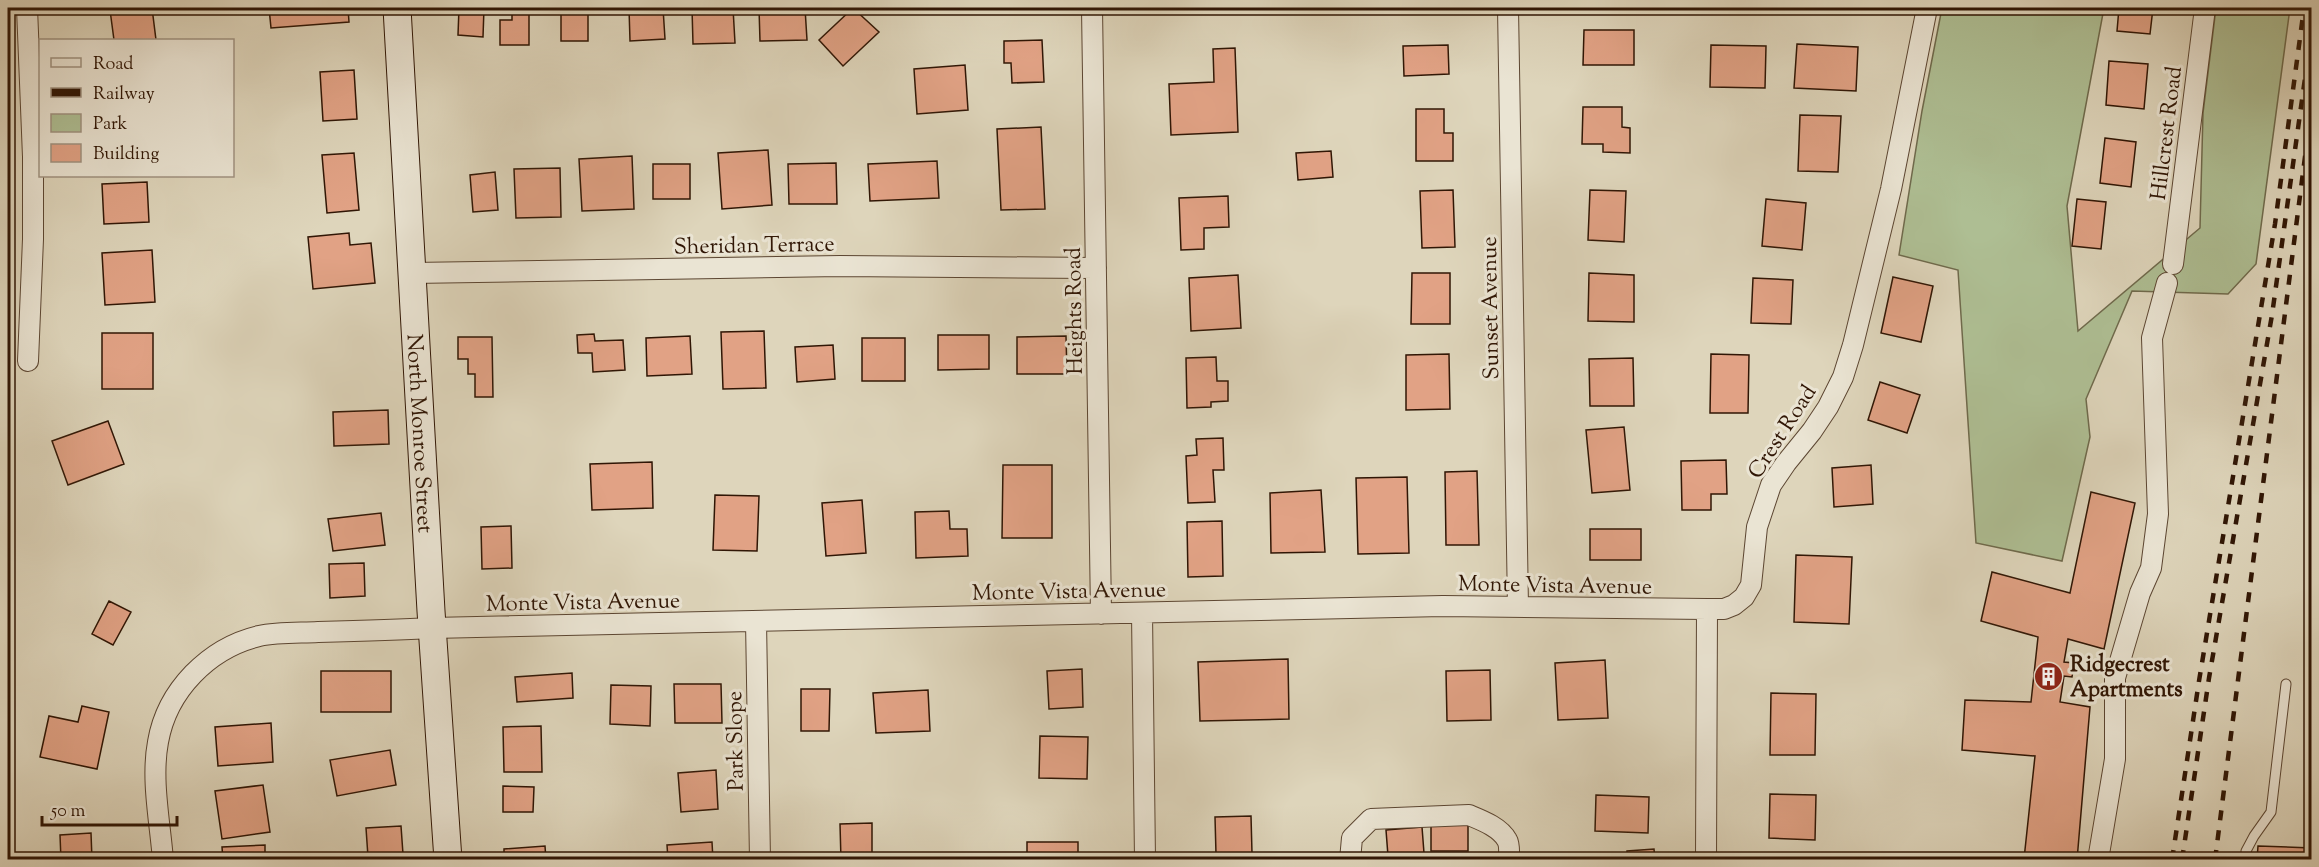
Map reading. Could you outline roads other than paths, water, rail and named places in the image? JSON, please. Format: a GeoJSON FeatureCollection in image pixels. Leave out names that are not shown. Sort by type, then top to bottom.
{"type":"FeatureCollection","features":[{"type":"Feature","properties":{"kind":"main road","name":"North Monroe Street"},"geometry":{"type":"LineString","coordinates":[[397,8],[432,628],[448,860]]}},
{"type":"Feature","properties":{"kind":"street"},"geometry":{"type":"LineString","coordinates":[[27,8],[33,157],[33,239],[28,361]]}},
{"type":"Feature","properties":{"kind":"street","name":"Heights Road"},"geometry":{"type":"LineString","coordinates":[[1092,8],[1101,614]]}},
{"type":"Feature","properties":{"kind":"street","name":"Sunset Avenue"},"geometry":{"type":"LineString","coordinates":[[1508,8],[1518,607]]}},
{"type":"Feature","properties":{"kind":"street","name":"Crest Road"},"geometry":{"type":"LineString","coordinates":[[1707,609],[1724,609],[1744,597],[1751,585],[1757,527],[1772,485],[1785,463],[1812,431],[1843,376],[1853,345],[1891,189],[1927,8]]}},
{"type":"Feature","properties":{"kind":"street","name":"Hillcrest Road"},"geometry":{"type":"LineString","coordinates":[[2098,860],[2115,759],[2115,678],[2140,593],[2151,568],[2158,514],[2152,338],[2170,274],[2205,8]]}},
{"type":"Feature","properties":{"kind":"street","name":"Sheridan Terrace"},"geometry":{"type":"LineString","coordinates":[[412,273],[840,266],[1096,268]]}},
{"type":"Feature","properties":{"kind":"street","name":"Monte Vista Avenue"},"geometry":{"type":"LineString","coordinates":[[163,860],[155,764],[158,740],[165,716],[178,691],[194,672],[212,657],[234,644],[268,634],[432,628],[1431,606],[1707,609]]}},
{"type":"Feature","properties":{"kind":"street"},"geometry":{"type":"LineString","coordinates":[[1706,860],[1707,609]]}},
{"type":"Feature","properties":{"kind":"street"},"geometry":{"type":"LineString","coordinates":[[1142,613],[1145,860]]}},
{"type":"Feature","properties":{"kind":"street","name":"Park Slope"},"geometry":{"type":"LineString","coordinates":[[756,621],[760,860]]}},
{"type":"Feature","properties":{"kind":"street"},"geometry":{"type":"LineString","coordinates":[[1350,860],[1352,838],[1371,819],[1469,815],[1483,820],[1501,832],[1508,841],[1509,860]]}},
{"type":"Feature","properties":{"kind":"lane"},"geometry":{"type":"LineString","coordinates":[[2246,860],[2246,851],[2271,812],[2286,684]]}},
{"type":"Feature","properties":{"kind":"railway"},"geometry":{"type":"LineString","coordinates":[[2172,860],[2199,681],[2275,224],[2304,8]]}},
{"type":"Feature","properties":{"kind":"railway"},"geometry":{"type":"LineString","coordinates":[[2182,860],[2209,678],[2272,315],[2312,28]]}},
{"type":"Feature","properties":{"kind":"railway"},"geometry":{"type":"LineString","coordinates":[[2215,860],[2312,102]]}},
{"type":"Feature","properties":{"kind":"place","name":"Ridgecrest Apartments"},"geometry":{"type":"Point","coordinates":[2049,676]}}]}
